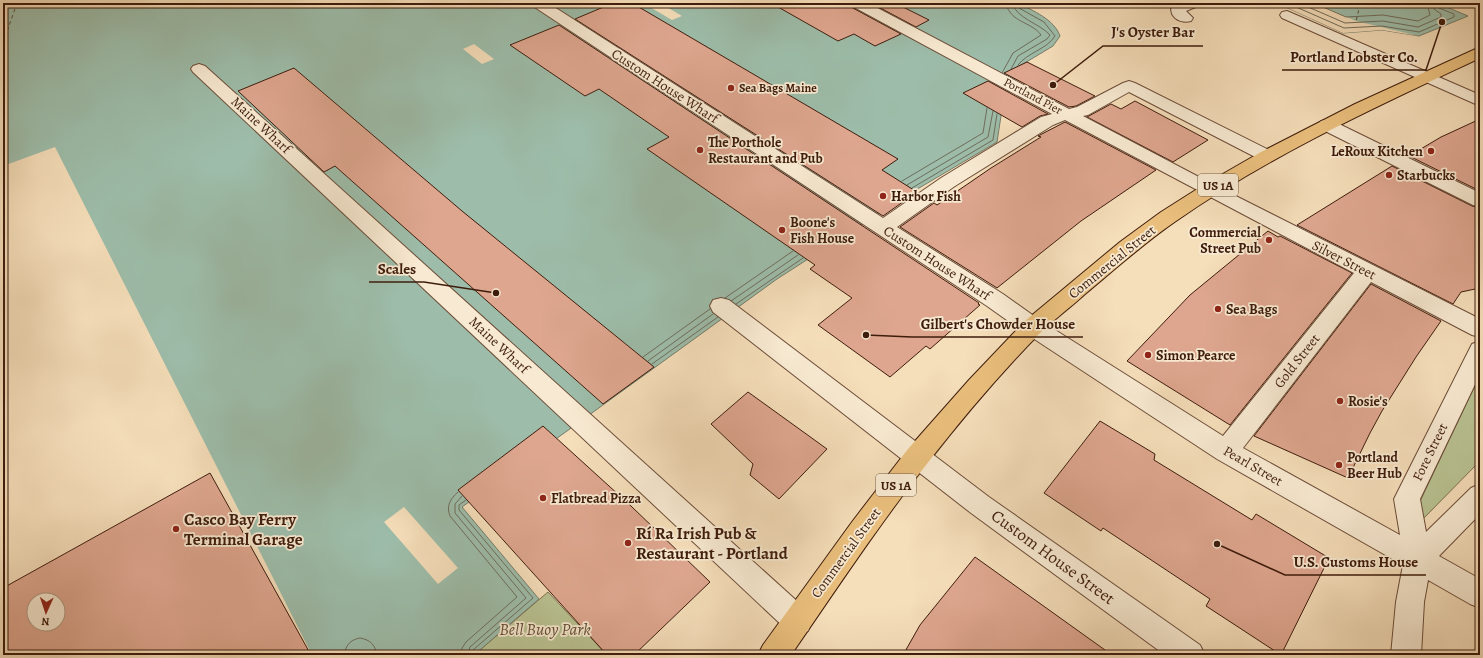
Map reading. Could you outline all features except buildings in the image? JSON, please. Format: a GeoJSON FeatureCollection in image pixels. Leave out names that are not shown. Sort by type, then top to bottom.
{"type":"FeatureCollection","features":[{"type":"Feature","properties":{"kind":"main road","name":"Commercial Street"},"geometry":{"type":"LineString","coordinates":[[773,655],[861,531],[917,456],[977,387],[1033,327],[1127,247],[1168,217],[1209,190],[1267,156],[1327,125],[1480,52]]}},
{"type":"Feature","properties":{"kind":"street","name":"Custom House Wharf"},"geometry":{"type":"LineString","coordinates":[[538,3],[882,228],[995,300],[1033,327]]}},
{"type":"Feature","properties":{"kind":"street","name":"Portland Pier"},"geometry":{"type":"LineString","coordinates":[[857,3],[1209,190]]}},
{"type":"Feature","properties":{"kind":"street"},"geometry":{"type":"LineString","coordinates":[[1186,18],[1179,14],[1178,9],[1193,3]]}},
{"type":"Feature","properties":{"kind":"street"},"geometry":{"type":"LineString","coordinates":[[1287,15],[1480,101]]}},
{"type":"Feature","properties":{"kind":"street","name":"Maine Wharf"},"geometry":{"type":"LineString","coordinates":[[199,69],[798,621]]}},
{"type":"Feature","properties":{"kind":"street"},"geometry":{"type":"LineString","coordinates":[[882,228],[948,182],[1047,121],[1067,114],[1082,111],[1129,86],[1267,156]]}},
{"type":"Feature","properties":{"kind":"street"},"geometry":{"type":"LineString","coordinates":[[1327,125],[1480,200]]}},
{"type":"Feature","properties":{"kind":"street","name":"Silver Street"},"geometry":{"type":"LineString","coordinates":[[1209,190],[1480,329]]}},
{"type":"Feature","properties":{"kind":"street","name":"Gold Street"},"geometry":{"type":"LineString","coordinates":[[1226,451],[1367,272]]}},
{"type":"Feature","properties":{"kind":"street","name":"Custom House Street"},"geometry":{"type":"LineString","coordinates":[[721,306],[988,510],[1190,655]]}},
{"type":"Feature","properties":{"kind":"street","name":"Pearl Street"},"geometry":{"type":"LineString","coordinates":[[1033,327],[1226,451],[1480,594]]}},
{"type":"Feature","properties":{"kind":"street","name":"Fore Street"},"geometry":{"type":"LineString","coordinates":[[1406,655],[1410,602],[1418,559],[1407,499],[1480,350]]}},
{"type":"Feature","properties":{"kind":"street"},"geometry":{"type":"LineString","coordinates":[[1418,559],[1480,496]]}},
{"type":"Feature","properties":{"kind":"green space"},"geometry":{"type":"Polygon","coordinates":[[[1480,375],[1480,461],[1421,521],[1413,516],[1480,375]]]}},
{"type":"Feature","properties":{"kind":"green space","name":"Bell Buoy Park"},"geometry":{"type":"Polygon","coordinates":[[[548,592],[607,655],[474,655],[548,592]]]}},
{"type":"Feature","properties":{"kind":"water"},"geometry":{"type":"Polygon","coordinates":[[[3,3],[1018,3],[1036,12],[1053,25],[1060,36],[1053,46],[1023,64],[1003,103],[997,142],[914,191],[777,279],[462,507],[539,599],[474,655],[364,655],[361,652],[357,655],[3,655],[3,3]]]}},
{"type":"Feature","properties":{"kind":"water"},"geometry":{"type":"Polygon","coordinates":[[[1277,3],[1437,3],[1468,16],[1419,36],[1382,30],[1343,33],[1277,3]]]}},
{"type":"Feature","properties":{"kind":"pier"},"geometry":{"type":"Polygon","coordinates":[[[643,3],[660,3],[682,16],[672,20],[643,3]]]}},
{"type":"Feature","properties":{"kind":"pier"},"geometry":{"type":"Polygon","coordinates":[[[1277,3],[1315,3],[1356,21],[1419,36],[1382,30],[1343,33],[1277,3]]]}},
{"type":"Feature","properties":{"kind":"pier"},"geometry":{"type":"Polygon","coordinates":[[[474,44],[494,59],[482,64],[463,49],[474,44]]]}},
{"type":"Feature","properties":{"kind":"pier"},"geometry":{"type":"Polygon","coordinates":[[[55,147],[312,655],[3,655],[3,166],[55,147]]]}},
{"type":"Feature","properties":{"kind":"pier"},"geometry":{"type":"Polygon","coordinates":[[[404,507],[458,568],[438,584],[384,522],[404,507]]]}},
{"type":"Feature","properties":{"kind":"ferry route"},"geometry":{"type":"LineString","coordinates":[[3,43],[17,3]]}},
{"type":"Feature","properties":{"kind":"ferry route"},"geometry":{"type":"LineString","coordinates":[[1349,3],[1359,9],[1356,21]]}},
{"type":"Feature","properties":{"kind":"place","name":"Portland Lobster Co."},"geometry":{"type":"Point","coordinates":[1442,22]}},
{"type":"Feature","properties":{"kind":"place","name":"J's Oyster Bar"},"geometry":{"type":"Point","coordinates":[1053,85]}},
{"type":"Feature","properties":{"kind":"place","name":"Sea Bags Maine"},"geometry":{"type":"Point","coordinates":[731,88]}},
{"type":"Feature","properties":{"kind":"place","name":"The Porthole Restaurant and Pub"},"geometry":{"type":"Point","coordinates":[700,150]}},
{"type":"Feature","properties":{"kind":"place","name":"LeRoux Kitchen"},"geometry":{"type":"Point","coordinates":[1431,151]}},
{"type":"Feature","properties":{"kind":"place","name":"Starbucks"},"geometry":{"type":"Point","coordinates":[1389,175]}},
{"type":"Feature","properties":{"kind":"place","name":"Harbor Fish"},"geometry":{"type":"Point","coordinates":[883,196]}},
{"type":"Feature","properties":{"kind":"place","name":"Boone's Fish House"},"geometry":{"type":"Point","coordinates":[782,230]}},
{"type":"Feature","properties":{"kind":"place","name":"Commercial Street Pub"},"geometry":{"type":"Point","coordinates":[1269,240]}},
{"type":"Feature","properties":{"kind":"place","name":"Scales"},"geometry":{"type":"Point","coordinates":[496,293]}},
{"type":"Feature","properties":{"kind":"place","name":"Sea Bags"},"geometry":{"type":"Point","coordinates":[1218,309]}},
{"type":"Feature","properties":{"kind":"place","name":"Gilbert's Chowder House"},"geometry":{"type":"Point","coordinates":[866,335]}},
{"type":"Feature","properties":{"kind":"place","name":"Simon Pearce"},"geometry":{"type":"Point","coordinates":[1148,355]}},
{"type":"Feature","properties":{"kind":"place","name":"Rosie's"},"geometry":{"type":"Point","coordinates":[1340,401]}},
{"type":"Feature","properties":{"kind":"place","name":"Portland Beer Hub"},"geometry":{"type":"Point","coordinates":[1339,465]}},
{"type":"Feature","properties":{"kind":"place","name":"Flatbread Pizza"},"geometry":{"type":"Point","coordinates":[543,498]}},
{"type":"Feature","properties":{"kind":"place","name":"Casco Bay Ferry Terminal Garage"},"geometry":{"type":"Point","coordinates":[176,529]}},
{"type":"Feature","properties":{"kind":"place","name":"Rí Ra Irish Pub & Restaurant - Portland"},"geometry":{"type":"Point","coordinates":[628,543]}},
{"type":"Feature","properties":{"kind":"place","name":"U.S. Customs House"},"geometry":{"type":"Point","coordinates":[1217,544]}}]}
